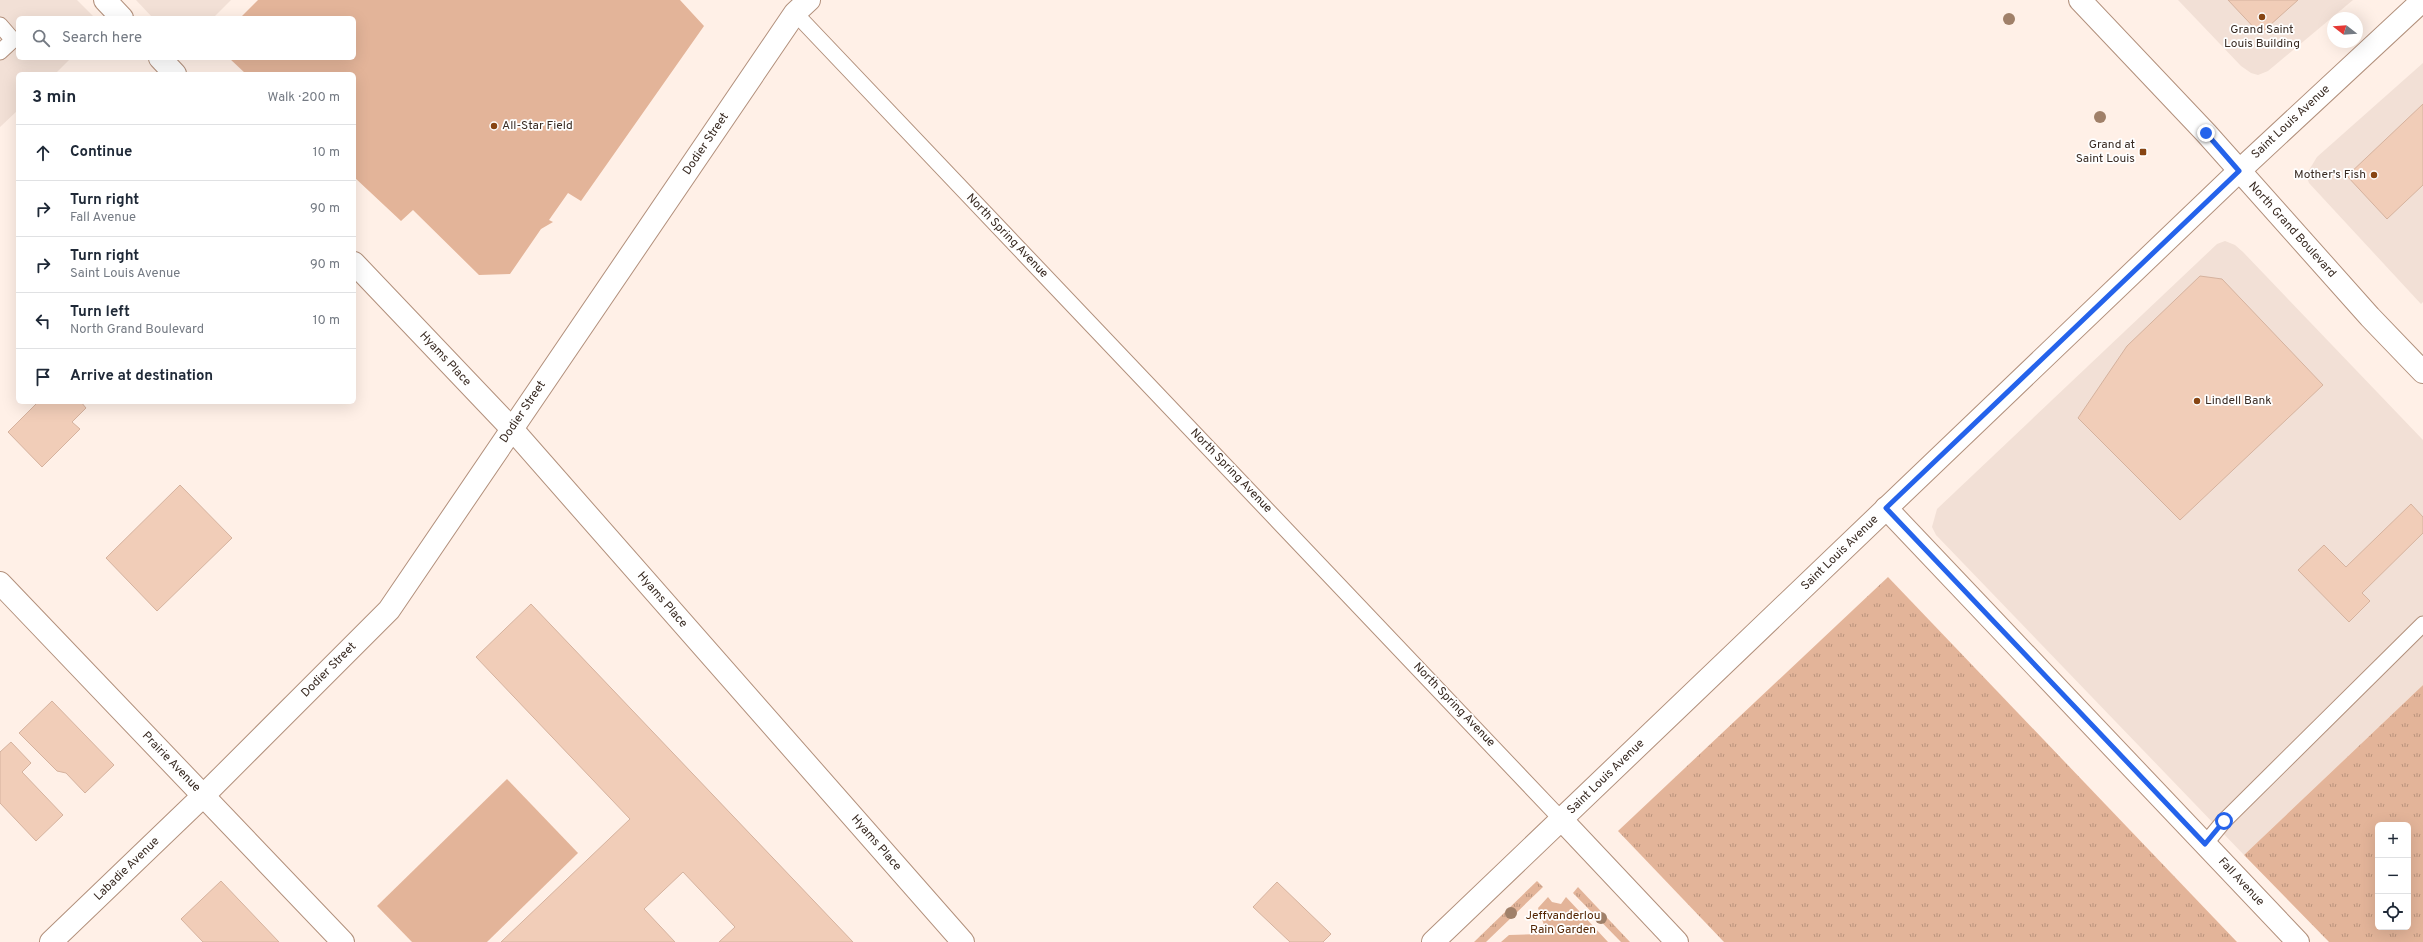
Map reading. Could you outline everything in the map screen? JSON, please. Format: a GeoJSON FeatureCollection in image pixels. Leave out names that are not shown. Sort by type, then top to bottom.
{"type":"FeatureCollection","features":[{"type":"Feature","properties":{"kind":"street"},"geometry":{"type":"LineString","coordinates":[[105,0],[120,16]]}},
{"type":"Feature","properties":{"kind":"street","name":"North Grand Boulevard"},"geometry":{"type":"LineString","coordinates":[[2080,0],[2206,133],[2423,372]]}},
{"type":"Feature","properties":{"kind":"street","name":"Saint Louis Avenue"},"geometry":{"type":"LineString","coordinates":[[1433,942],[2239,171],[2423,0]]}},
{"type":"Feature","properties":{"kind":"street","name":"Dodier Street"},"geometry":{"type":"LineString","coordinates":[[203,796],[389,610],[796,4]]}},
{"type":"Feature","properties":{"kind":"street"},"geometry":{"type":"LineString","coordinates":[[162,60],[173,72]]}},
{"type":"Feature","properties":{"kind":"street","name":"Hyams Place"},"geometry":{"type":"LineString","coordinates":[[356,265],[512,429],[963,942]]}},
{"type":"Feature","properties":{"kind":"street","name":"Fall Avenue"},"geometry":{"type":"LineString","coordinates":[[1886,508],[2298,942]]}},
{"type":"Feature","properties":{"kind":"street","name":"Prairie Avenue"},"geometry":{"type":"LineString","coordinates":[[0,583],[343,942]]}},
{"type":"Feature","properties":{"kind":"street","name":"Labadie Avenue"},"geometry":{"type":"LineString","coordinates":[[51,942],[203,796]]}},
{"type":"Feature","properties":{"kind":"street","name":"North Spring Avenue"},"geometry":{"type":"LineString","coordinates":[[1561,819],[1677,942]]}},
{"type":"Feature","properties":{"kind":"lane","name":"North Spring Avenue"},"geometry":{"type":"LineString","coordinates":[[796,4],[1561,819]]}},
{"type":"Feature","properties":{"kind":"lane"},"geometry":{"type":"LineString","coordinates":[[0,25],[13,40],[0,52]]}},
{"type":"Feature","properties":{"kind":"lane"},"geometry":{"type":"LineString","coordinates":[[2205,844],[2224,821],[2423,624]]}},
{"type":"Feature","properties":{"kind":"shaded area"},"geometry":{"type":"Polygon","coordinates":[[[0,0],[77,0],[93,16],[16,16],[16,60],[69,60],[57,72],[16,72],[16,112],[0,127],[0,0]]]}},
{"type":"Feature","properties":{"kind":"shaded area"},"geometry":{"type":"Polygon","coordinates":[[[136,0],[231,0],[215,16],[151,16],[136,0]]]}},
{"type":"Feature","properties":{"kind":"shaded area"},"geometry":{"type":"Polygon","coordinates":[[[2178,0],[2353,0],[2339,12],[2327,12],[2327,22],[2268,71],[2258,75],[2251,73],[2241,66],[2178,0]]]}},
{"type":"Feature","properties":{"kind":"shaded area"},"geometry":{"type":"Polygon","coordinates":[[[2423,63],[2423,302],[2421,304],[2309,183],[2306,175],[2317,157],[2423,63]]]}},
{"type":"Feature","properties":{"kind":"shaded area"},"geometry":{"type":"Polygon","coordinates":[[[2225,241],[2235,245],[2243,252],[2423,440],[2423,685],[2244,855],[1936,535],[1932,527],[1937,509],[2217,244],[2225,241]]]}},
{"type":"Feature","properties":{"kind":"green space","name":"All-Star Field"},"geometry":{"type":"Polygon","coordinates":[[[258,0],[680,0],[704,26],[581,201],[568,193],[549,220],[553,222],[541,229],[510,274],[479,275],[413,210],[401,221],[356,179],[356,72],[244,72],[231,60],[356,60],[356,16],[242,16],[258,0]]]}},
{"type":"Feature","properties":{"kind":"green space"},"geometry":{"type":"Polygon","coordinates":[[[1888,577],[2237,942],[1724,942],[1618,831],[1888,577]]]}},
{"type":"Feature","properties":{"kind":"green space"},"geometry":{"type":"Polygon","coordinates":[[[2423,685],[2423,942],[2329,942],[2244,855],[2423,685]]]}},
{"type":"Feature","properties":{"kind":"green space"},"geometry":{"type":"Polygon","coordinates":[[[507,779],[578,853],[487,942],[412,942],[377,906],[507,779]]]}},
{"type":"Feature","properties":{"kind":"green space"},"geometry":{"type":"Polygon","coordinates":[[[1537,881],[1543,887],[1486,942],[1474,942],[1537,881]]]}},
{"type":"Feature","properties":{"kind":"green space"},"geometry":{"type":"Polygon","coordinates":[[[1578,887],[1630,942],[1621,942],[1573,893],[1578,887]]]}},
{"type":"Feature","properties":{"kind":"green space","name":"Jeffvanderlou Rain Garden"},"geometry":{"type":"Polygon","coordinates":[[[1548,897],[1552,902],[1561,904],[1566,897],[1608,942],[1501,942],[1509,935],[1540,934],[1544,925],[1538,908],[1548,897]]]}},
{"type":"Feature","properties":{"kind":"building","name":"Grand Saint Louis Building"},"geometry":{"type":"Polygon","coordinates":[[[2228,0],[2298,0],[2260,34],[2228,0]]]}},
{"type":"Feature","properties":{"kind":"building"},"geometry":{"type":"Polygon","coordinates":[[[2423,104],[2423,185],[2387,219],[2347,176],[2423,104]]]}},
{"type":"Feature","properties":{"kind":"building","name":"Lindell Bank"},"geometry":{"type":"Polygon","coordinates":[[[2200,276],[2222,279],[2323,385],[2180,520],[2078,418],[2127,346],[2200,276]]]}},
{"type":"Feature","properties":{"kind":"building"},"geometry":{"type":"Polygon","coordinates":[[[36,404],[83,404],[86,408],[72,422],[80,429],[42,467],[8,432],[36,404]]]}},
{"type":"Feature","properties":{"kind":"building"},"geometry":{"type":"Polygon","coordinates":[[[180,485],[232,538],[157,611],[106,558],[180,485]]]}},
{"type":"Feature","properties":{"kind":"building"},"geometry":{"type":"Polygon","coordinates":[[[2411,504],[2423,517],[2423,533],[2362,593],[2370,601],[2349,622],[2298,570],[2324,545],[2346,567],[2411,504]]]}},
{"type":"Feature","properties":{"kind":"building"},"geometry":{"type":"Polygon","coordinates":[[[531,604],[853,942],[719,942],[735,927],[683,872],[644,909],[675,942],[501,942],[630,819],[476,657],[531,604]]]}},
{"type":"Feature","properties":{"kind":"building"},"geometry":{"type":"Polygon","coordinates":[[[52,701],[114,765],[85,793],[66,773],[57,771],[19,733],[52,701]]]}},
{"type":"Feature","properties":{"kind":"building"},"geometry":{"type":"Polygon","coordinates":[[[11,742],[31,763],[22,772],[63,815],[36,841],[0,803],[0,752],[11,742]]]}},
{"type":"Feature","properties":{"kind":"building"},"geometry":{"type":"Polygon","coordinates":[[[221,881],[279,942],[203,942],[181,919],[221,881]]]}},
{"type":"Feature","properties":{"kind":"building"},"geometry":{"type":"Polygon","coordinates":[[[1277,882],[1331,934],[1323,942],[1290,942],[1253,907],[1277,882]]]}},
{"type":"Feature","properties":{"kind":"place","name":"Grand Saint Louis Building"},"geometry":{"type":"Point","coordinates":[2262,17]}},
{"type":"Feature","properties":{"kind":"place","name":"All-Star Field"},"geometry":{"type":"Point","coordinates":[494,126]}},
{"type":"Feature","properties":{"kind":"place","name":"Grand at Saint Louis"},"geometry":{"type":"Point","coordinates":[2143,152]}},
{"type":"Feature","properties":{"kind":"place","name":"Mother's Fish"},"geometry":{"type":"Point","coordinates":[2374,175]}},
{"type":"Feature","properties":{"kind":"place","name":"Lindell Bank"},"geometry":{"type":"Point","coordinates":[2197,401]}},
{"type":"Feature","properties":{"kind":"route"},"geometry":{"type":"LineString","coordinates":[[2206,133],[2239,171],[1886,508],[2205,844],[2224,821]]}}]}
